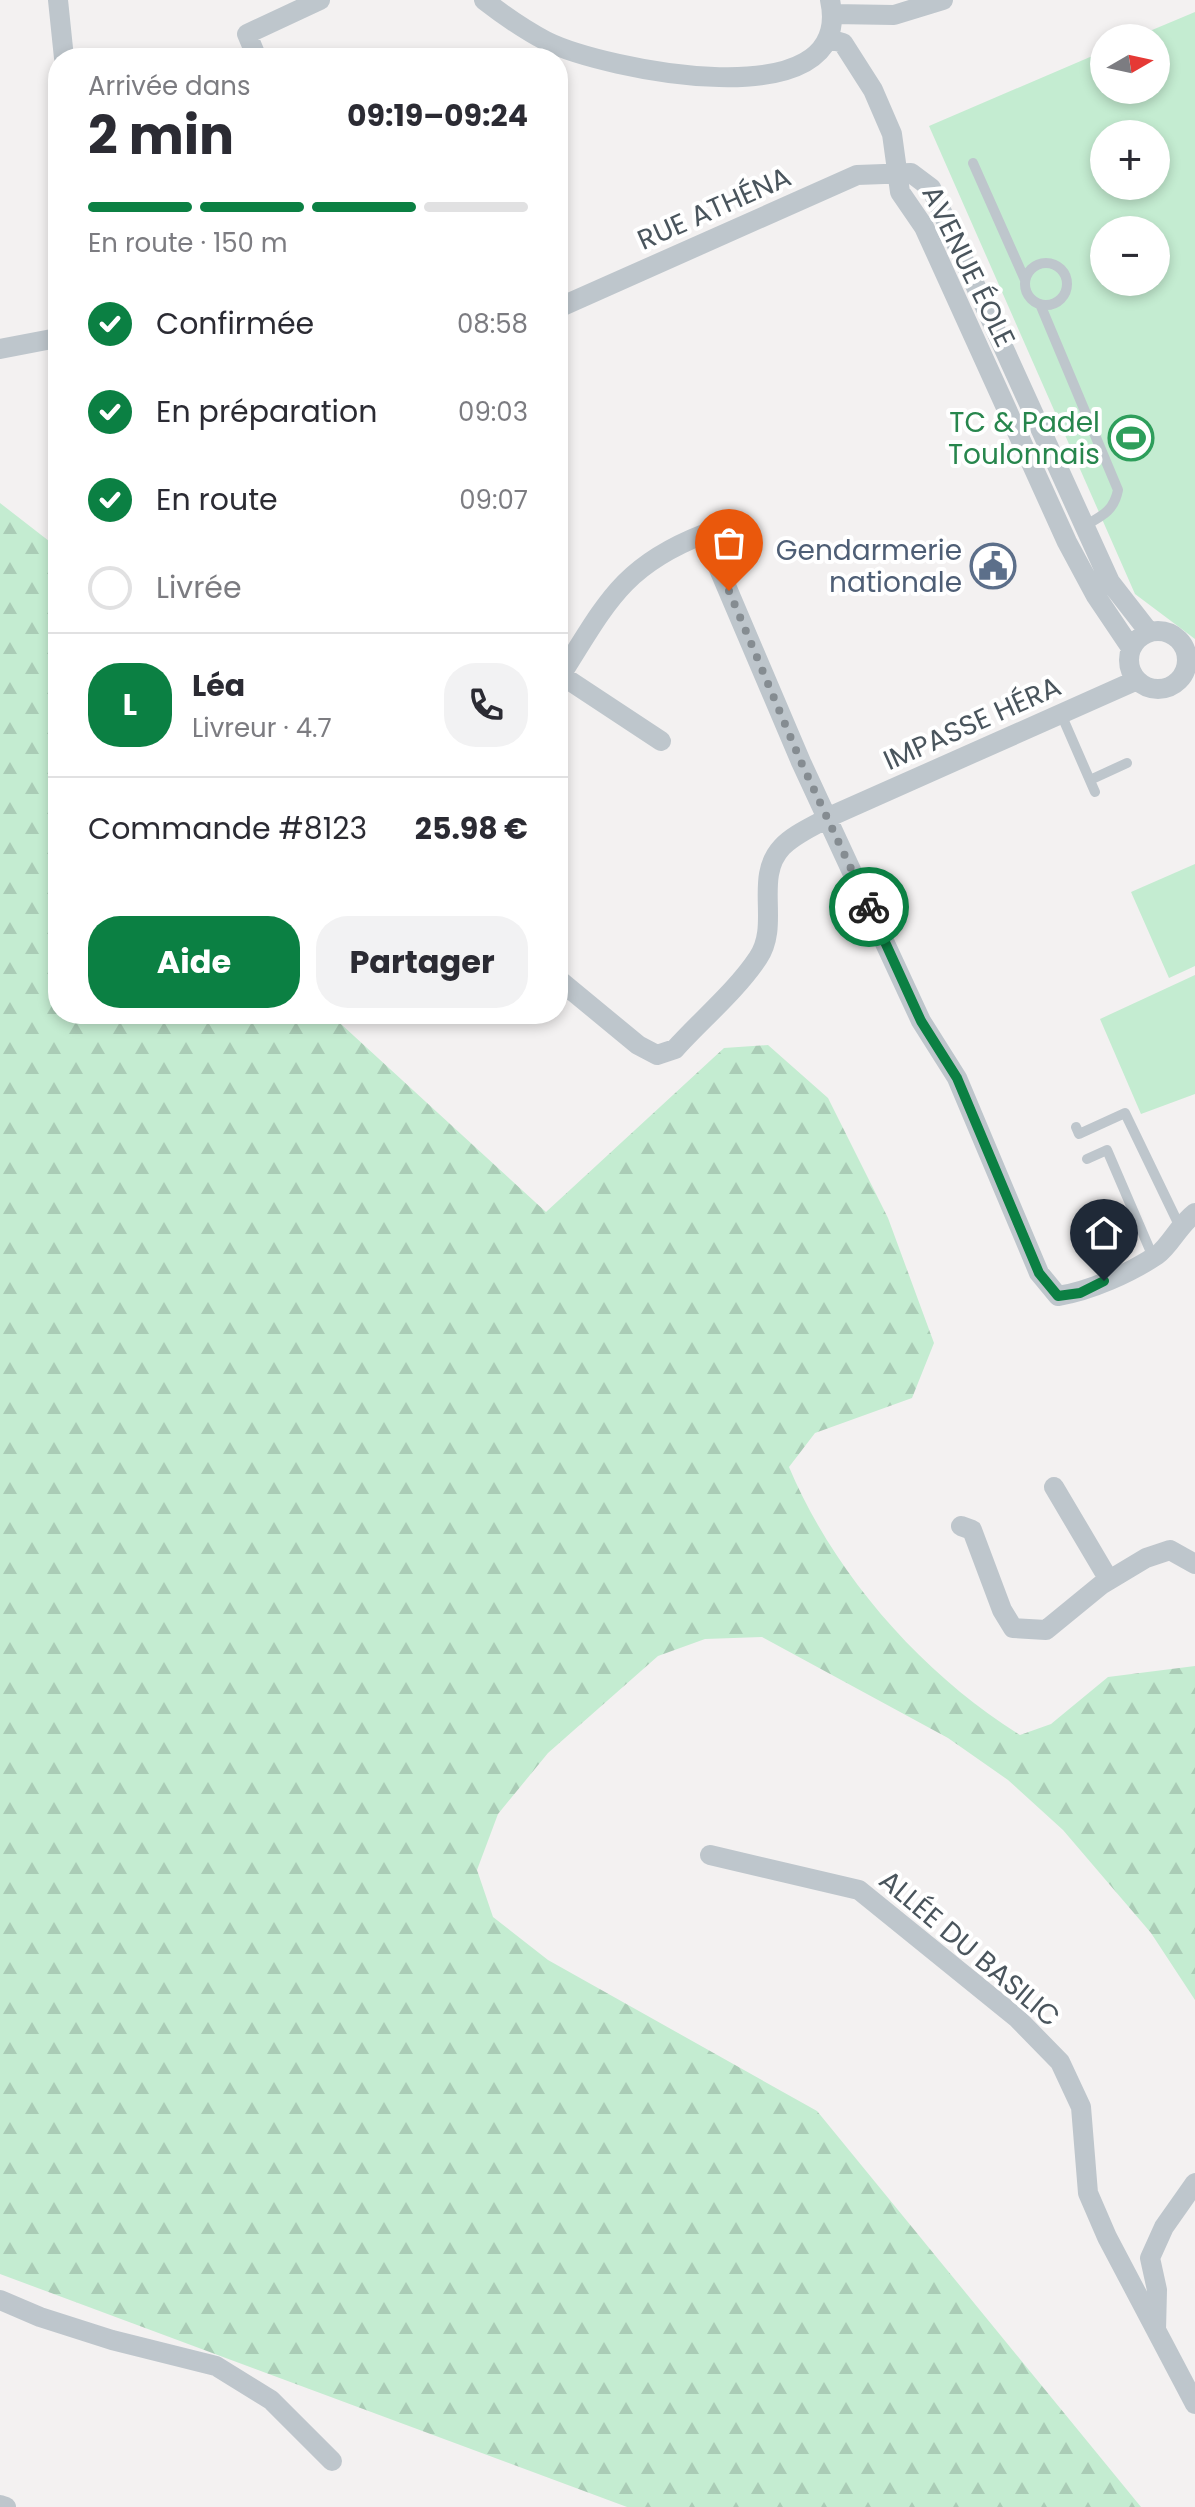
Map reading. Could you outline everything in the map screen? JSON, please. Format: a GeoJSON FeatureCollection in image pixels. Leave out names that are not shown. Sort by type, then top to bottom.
{"type":"FeatureCollection","features":[{"type":"Feature","properties":{"kind":"street"},"geometry":{"type":"LineString","coordinates":[[58,0],[63,48]]}},
{"type":"Feature","properties":{"kind":"street"},"geometry":{"type":"LineString","coordinates":[[253,48],[247,34],[320,0]]}},
{"type":"Feature","properties":{"kind":"street"},"geometry":{"type":"LineString","coordinates":[[484,0],[546,41],[566,48]]}},
{"type":"Feature","properties":{"kind":"street"},"geometry":{"type":"LineString","coordinates":[[568,49],[610,63],[665,75],[730,77],[783,71],[813,57],[829,39],[832,7],[894,15],[943,0]]}},
{"type":"Feature","properties":{"kind":"street"},"geometry":{"type":"LineString","coordinates":[[829,39],[843,43],[873,90],[892,134],[896,171]]}},
{"type":"Feature","properties":{"kind":"street","name":"RUE ATHÉNA"},"geometry":{"type":"LineString","coordinates":[[568,304],[857,175],[896,171]]}},
{"type":"Feature","properties":{"kind":"street","name":"AVENUE ÉOLE"},"geometry":{"type":"LineString","coordinates":[[1131,648],[1096,596],[1067,542],[924,227],[900,192],[896,171],[911,173],[931,188],[1110,582],[1149,632]]}},
{"type":"Feature","properties":{"kind":"street"},"geometry":{"type":"LineString","coordinates":[[0,349],[48,340]]}},
{"type":"Feature","properties":{"kind":"street"},"geometry":{"type":"LineString","coordinates":[[568,662],[615,590],[671,547],[704,534],[801,762],[921,1021],[957,1078],[1039,1273],[1058,1296],[1080,1293],[1160,1254],[1187,1219]]}},
{"type":"Feature","properties":{"kind":"street"},"geometry":{"type":"LineString","coordinates":[[1162,631],[1180,640],[1187,659],[1188,681],[1156,689],[1137,680],[1130,666],[1131,648],[1149,632],[1162,631]]}},
{"type":"Feature","properties":{"kind":"street","name":"IMPASSE HÉRA"},"geometry":{"type":"LineString","coordinates":[[568,987],[638,1045],[657,1055],[675,1049],[758,958],[770,923],[767,902],[774,859],[783,846],[829,817],[1137,680]]}},
{"type":"Feature","properties":{"kind":"street"},"geometry":{"type":"LineString","coordinates":[[568,682],[661,741]]}},
{"type":"Feature","properties":{"kind":"street"},"geometry":{"type":"LineString","coordinates":[[1054,1487],[1109,1580]]}},
{"type":"Feature","properties":{"kind":"street"},"geometry":{"type":"LineString","coordinates":[[961,1526],[972,1530],[1002,1610],[1013,1628],[1046,1630],[1109,1580],[1146,1558],[1170,1550],[1195,1564]]}},
{"type":"Feature","properties":{"kind":"street","name":"ALLÉE DU BASILIC"},"geometry":{"type":"LineString","coordinates":[[710,1855],[818,1877],[859,1890],[1017,2018],[1060,2062],[1081,2107],[1088,2193],[1107,2237],[1195,2404]]}},
{"type":"Feature","properties":{"kind":"street"},"geometry":{"type":"LineString","coordinates":[[1156,2331],[1157,2290],[1150,2258],[1164,2227],[1195,2183]]}},
{"type":"Feature","properties":{"kind":"street"},"geometry":{"type":"LineString","coordinates":[[0,2300],[83,2331],[216,2366],[271,2400],[332,2461]]}},
{"type":"Feature","properties":{"kind":"street"},"geometry":{"type":"LineString","coordinates":[[0,2505],[6,2507]]}},
{"type":"Feature","properties":{"kind":"lane"},"geometry":{"type":"LineString","coordinates":[[973,163],[1025,280],[1027,294],[1040,304],[1118,490],[1116,502],[1108,512],[1084,526]]}},
{"type":"Feature","properties":{"kind":"lane"},"geometry":{"type":"LineString","coordinates":[[1025,280],[1040,264],[1054,265],[1064,273],[1067,286],[1062,298],[1051,305],[1040,304]]}},
{"type":"Feature","properties":{"kind":"lane"},"geometry":{"type":"LineString","coordinates":[[1061,714],[1095,792]]}},
{"type":"Feature","properties":{"kind":"lane"},"geometry":{"type":"LineString","coordinates":[[1090,780],[1127,763]]}},
{"type":"Feature","properties":{"kind":"lane"},"geometry":{"type":"LineString","coordinates":[[1076,1127],[1079,1134],[1125,1113],[1187,1219]]}},
{"type":"Feature","properties":{"kind":"lane"},"geometry":{"type":"LineString","coordinates":[[1087,1159],[1107,1150],[1153,1257]]}},
{"type":"Feature","properties":{"kind":"green space","name":"TC & Padel Toulonnais"},"geometry":{"type":"Polygon","coordinates":[[[1195,12],[1195,639],[1135,594],[929,126],[1090,57],[1090,104],[1170,104],[1170,24],[1166,24],[1195,12]]]}},
{"type":"Feature","properties":{"kind":"green space"},"geometry":{"type":"Polygon","coordinates":[[[0,503],[48,540],[48,1024],[341,1024],[546,1212],[724,1048],[768,1045],[828,1098],[888,1218],[934,1343],[912,1398],[815,1433],[789,1467],[830,1545],[885,1618],[949,1682],[1020,1735],[1051,1724],[1108,1677],[1195,1666],[1195,2000],[1151,1933],[1063,1830],[1008,1780],[948,1738],[762,1637],[705,1639],[658,1656],[548,1753],[498,1814],[477,1870],[493,1917],[548,1960],[817,2111],[1141,2507],[627,2507],[0,2274],[0,503]]]}},
{"type":"Feature","properties":{"kind":"green space"},"geometry":{"type":"Polygon","coordinates":[[[1195,864],[1195,966],[1169,978],[1131,892],[1195,864]]]}},
{"type":"Feature","properties":{"kind":"green space"},"geometry":{"type":"Polygon","coordinates":[[[1195,975],[1195,1094],[1141,1114],[1100,1019],[1195,975]]]}},
{"type":"Feature","properties":{"kind":"way so far"},"geometry":{"type":"LineString","coordinates":[[729,591],[801,762],[869,907]]}},
{"type":"Feature","properties":{"kind":"place","name":"TC & Padel Toulonnais"},"geometry":{"type":"Point","coordinates":[1131,438]}},
{"type":"Feature","properties":{"kind":"place","name":"Gendarmerie nationale"},"geometry":{"type":"Point","coordinates":[993,566]}},
{"type":"Feature","properties":{"kind":"route"},"geometry":{"type":"LineString","coordinates":[[869,907],[921,1021],[957,1078],[1039,1273],[1058,1296],[1080,1293],[1104,1281]]}}]}
